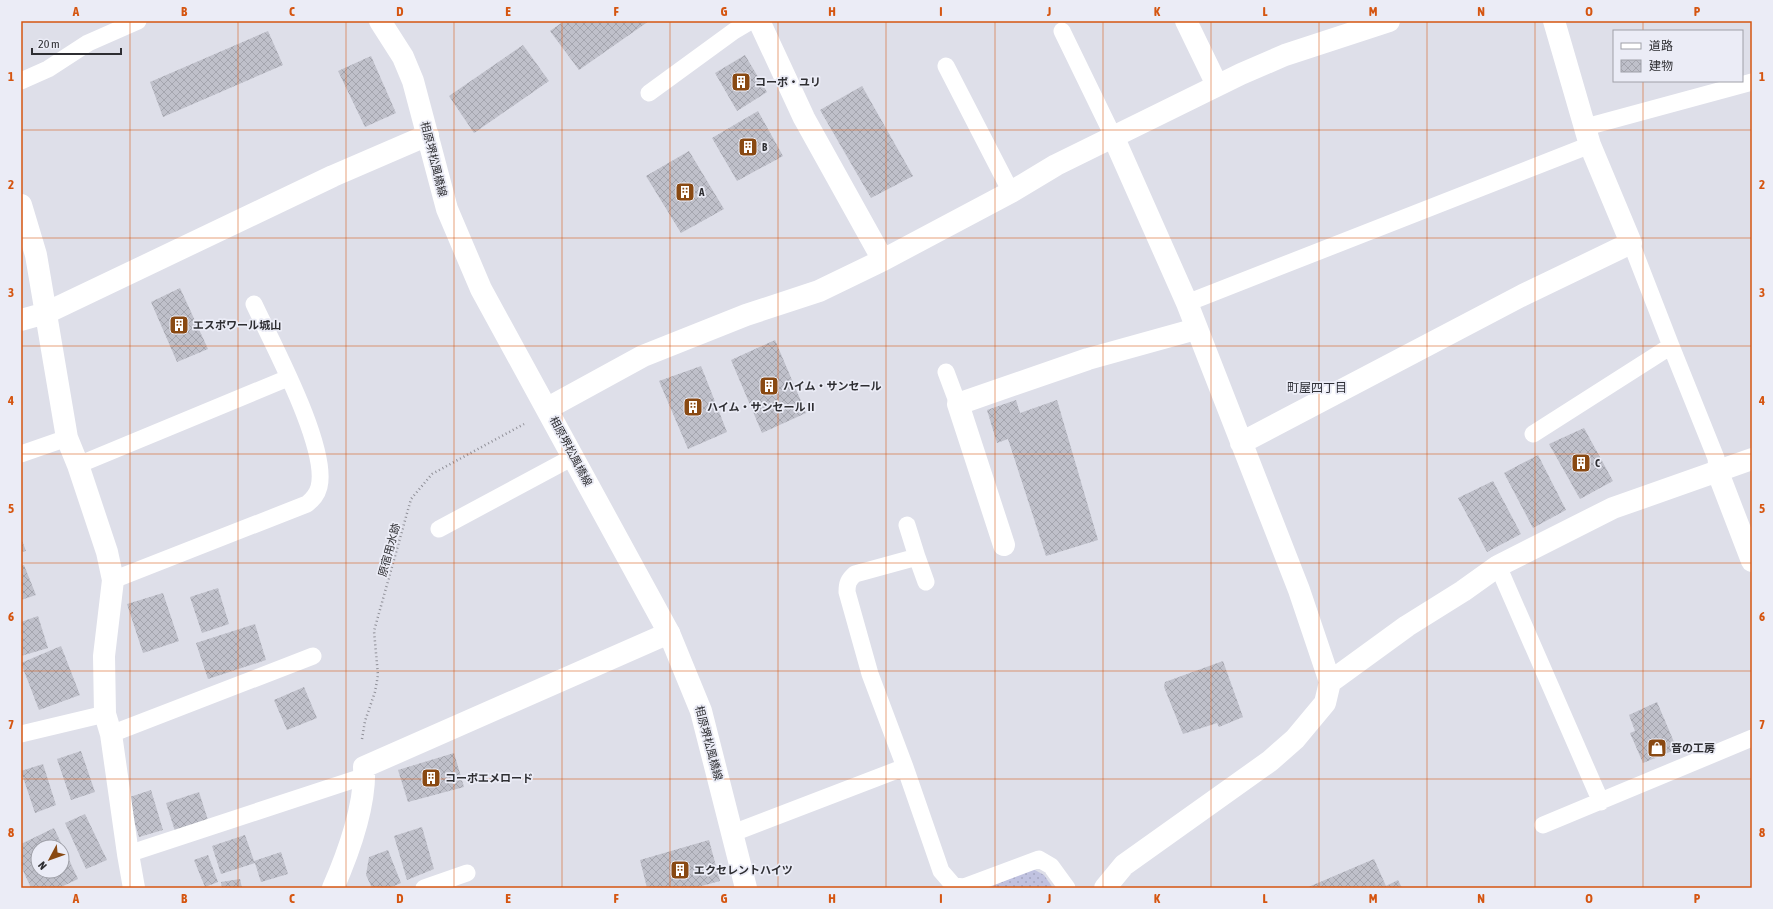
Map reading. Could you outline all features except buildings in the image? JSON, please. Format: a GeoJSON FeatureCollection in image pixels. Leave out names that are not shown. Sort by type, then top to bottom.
{"type":"FeatureCollection","features":[{"type":"Feature","properties":{"kind":"street","name":"相原堺松風橋線"},"geometry":{"type":"LineString","coordinates":[[380,21],[403,57],[420,102],[447,209],[464,252],[482,289],[669,633],[701,711],[746,888]]}},
{"type":"Feature","properties":{"kind":"street"},"geometry":{"type":"LineString","coordinates":[[758,21],[804,118],[884,260]]}},
{"type":"Feature","properties":{"kind":"street"},"geometry":{"type":"LineString","coordinates":[[1186,21],[1217,85]]}},
{"type":"Feature","properties":{"kind":"street"},"geometry":{"type":"LineString","coordinates":[[1241,443],[1523,295],[1631,243],[1588,136],[1554,21]]}},
{"type":"Feature","properties":{"kind":"street"},"geometry":{"type":"LineString","coordinates":[[548,408],[643,356],[746,315],[819,291],[884,260],[1010,192],[1056,165],[1217,85],[1286,55],[1381,22]]}},
{"type":"Feature","properties":{"kind":"street"},"geometry":{"type":"LineString","coordinates":[[21,320],[46,313],[333,176],[428,135]]}},
{"type":"Feature","properties":{"kind":"street"},"geometry":{"type":"LineString","coordinates":[[1105,888],[1124,865],[1270,761],[1295,739],[1325,703],[1330,682],[1299,590],[1196,330],[1187,303],[1113,136]]}},
{"type":"Feature","properties":{"kind":"street"},"geometry":{"type":"LineString","coordinates":[[21,205],[36,255],[67,438],[78,464],[108,552],[113,580],[104,656],[108,724],[134,888]]}},
{"type":"Feature","properties":{"kind":"street"},"geometry":{"type":"LineString","coordinates":[[1004,545],[958,404],[1088,359],[1196,330]]}},
{"type":"Feature","properties":{"kind":"street"},"geometry":{"type":"LineString","coordinates":[[1330,682],[1407,626],[1463,591],[1498,566],[1613,508],[1717,470],[1752,459]]}},
{"type":"Feature","properties":{"kind":"street"},"geometry":{"type":"LineString","coordinates":[[1717,470],[1752,561]]}},
{"type":"Feature","properties":{"kind":"street"},"geometry":{"type":"LineString","coordinates":[[333,888],[355,828],[365,772],[669,633]]}},
{"type":"Feature","properties":{"kind":"lane"},"geometry":{"type":"LineString","coordinates":[[21,81],[48,69],[88,43],[138,21]]}},
{"type":"Feature","properties":{"kind":"lane"},"geometry":{"type":"LineString","coordinates":[[649,93],[734,31],[751,21]]}},
{"type":"Feature","properties":{"kind":"lane"},"geometry":{"type":"LineString","coordinates":[[1062,31],[1113,136]]}},
{"type":"Feature","properties":{"kind":"lane"},"geometry":{"type":"LineString","coordinates":[[946,66],[1010,192]]}},
{"type":"Feature","properties":{"kind":"lane"},"geometry":{"type":"LineString","coordinates":[[1187,303],[1588,136],[1752,82]]}},
{"type":"Feature","properties":{"kind":"lane"},"geometry":{"type":"LineString","coordinates":[[1631,243],[1716,458],[1717,470]]}},
{"type":"Feature","properties":{"kind":"lane"},"geometry":{"type":"LineString","coordinates":[[113,580],[307,504],[315,497],[319,487],[320,473],[311,429],[254,304]]}},
{"type":"Feature","properties":{"kind":"lane"},"geometry":{"type":"LineString","coordinates":[[1533,434],[1672,346]]}},
{"type":"Feature","properties":{"kind":"lane"},"geometry":{"type":"LineString","coordinates":[[946,372],[958,404]]}},
{"type":"Feature","properties":{"kind":"lane"},"geometry":{"type":"LineString","coordinates":[[78,464],[288,378]]}},
{"type":"Feature","properties":{"kind":"lane"},"geometry":{"type":"LineString","coordinates":[[21,454],[67,438]]}},
{"type":"Feature","properties":{"kind":"lane"},"geometry":{"type":"LineString","coordinates":[[439,529],[573,457]]}},
{"type":"Feature","properties":{"kind":"lane"},"geometry":{"type":"LineString","coordinates":[[907,525],[926,582]]}},
{"type":"Feature","properties":{"kind":"lane"},"geometry":{"type":"LineString","coordinates":[[917,557],[855,574],[849,579],[847,592],[870,674],[905,767],[941,871],[954,886],[964,887],[1039,859],[1051,866],[1067,888]]}},
{"type":"Feature","properties":{"kind":"lane"},"geometry":{"type":"LineString","coordinates":[[1498,566],[1600,802]]}},
{"type":"Feature","properties":{"kind":"lane"},"geometry":{"type":"LineString","coordinates":[[21,732],[108,724],[313,656]]}},
{"type":"Feature","properties":{"kind":"lane"},"geometry":{"type":"LineString","coordinates":[[1543,825],[1752,738]]}},
{"type":"Feature","properties":{"kind":"lane"},"geometry":{"type":"LineString","coordinates":[[732,833],[905,767]]}},
{"type":"Feature","properties":{"kind":"lane"},"geometry":{"type":"LineString","coordinates":[[128,854],[365,772]]}},
{"type":"Feature","properties":{"kind":"lane"},"geometry":{"type":"LineString","coordinates":[[424,888],[467,873]]}},
{"type":"Feature","properties":{"kind":"path","name":"原宿用水跡"},"geometry":{"type":"LineString","coordinates":[[365,772],[361,753],[362,736],[365,721],[375,692],[378,675],[374,631],[411,499],[432,474],[548,408]]}},
{"type":"Feature","properties":{"kind":"shaded area"},"geometry":{"type":"Polygon","coordinates":[[[1033,869],[1044,875],[1053,888],[988,888],[1033,869]]]}},
{"type":"Feature","properties":{"kind":"place","name":"コーポ・ユリ"},"geometry":{"type":"Point","coordinates":[741,82]}},
{"type":"Feature","properties":{"kind":"place","name":"B"},"geometry":{"type":"Point","coordinates":[748,147]}},
{"type":"Feature","properties":{"kind":"place","name":"A"},"geometry":{"type":"Point","coordinates":[685,192]}},
{"type":"Feature","properties":{"kind":"place","name":"エスポワール城山"},"geometry":{"type":"Point","coordinates":[179,325]}},
{"type":"Feature","properties":{"kind":"place","name":"ハイム・サンセール"},"geometry":{"type":"Point","coordinates":[769,386]}},
{"type":"Feature","properties":{"kind":"place","name":"ハイム・サンセールⅡ"},"geometry":{"type":"Point","coordinates":[693,407]}},
{"type":"Feature","properties":{"kind":"place","name":"C"},"geometry":{"type":"Point","coordinates":[1581,463]}},
{"type":"Feature","properties":{"kind":"place","name":"音の工房"},"geometry":{"type":"Point","coordinates":[1657,748]}},
{"type":"Feature","properties":{"kind":"place","name":"コーポエメロード"},"geometry":{"type":"Point","coordinates":[431,778]}},
{"type":"Feature","properties":{"kind":"place","name":"エクセレントハイツ"},"geometry":{"type":"Point","coordinates":[680,870]}},
{"type":"Feature","properties":{"kind":"district","name":"町屋四丁目"},"geometry":{"type":"Point","coordinates":[1317,388]}}]}
